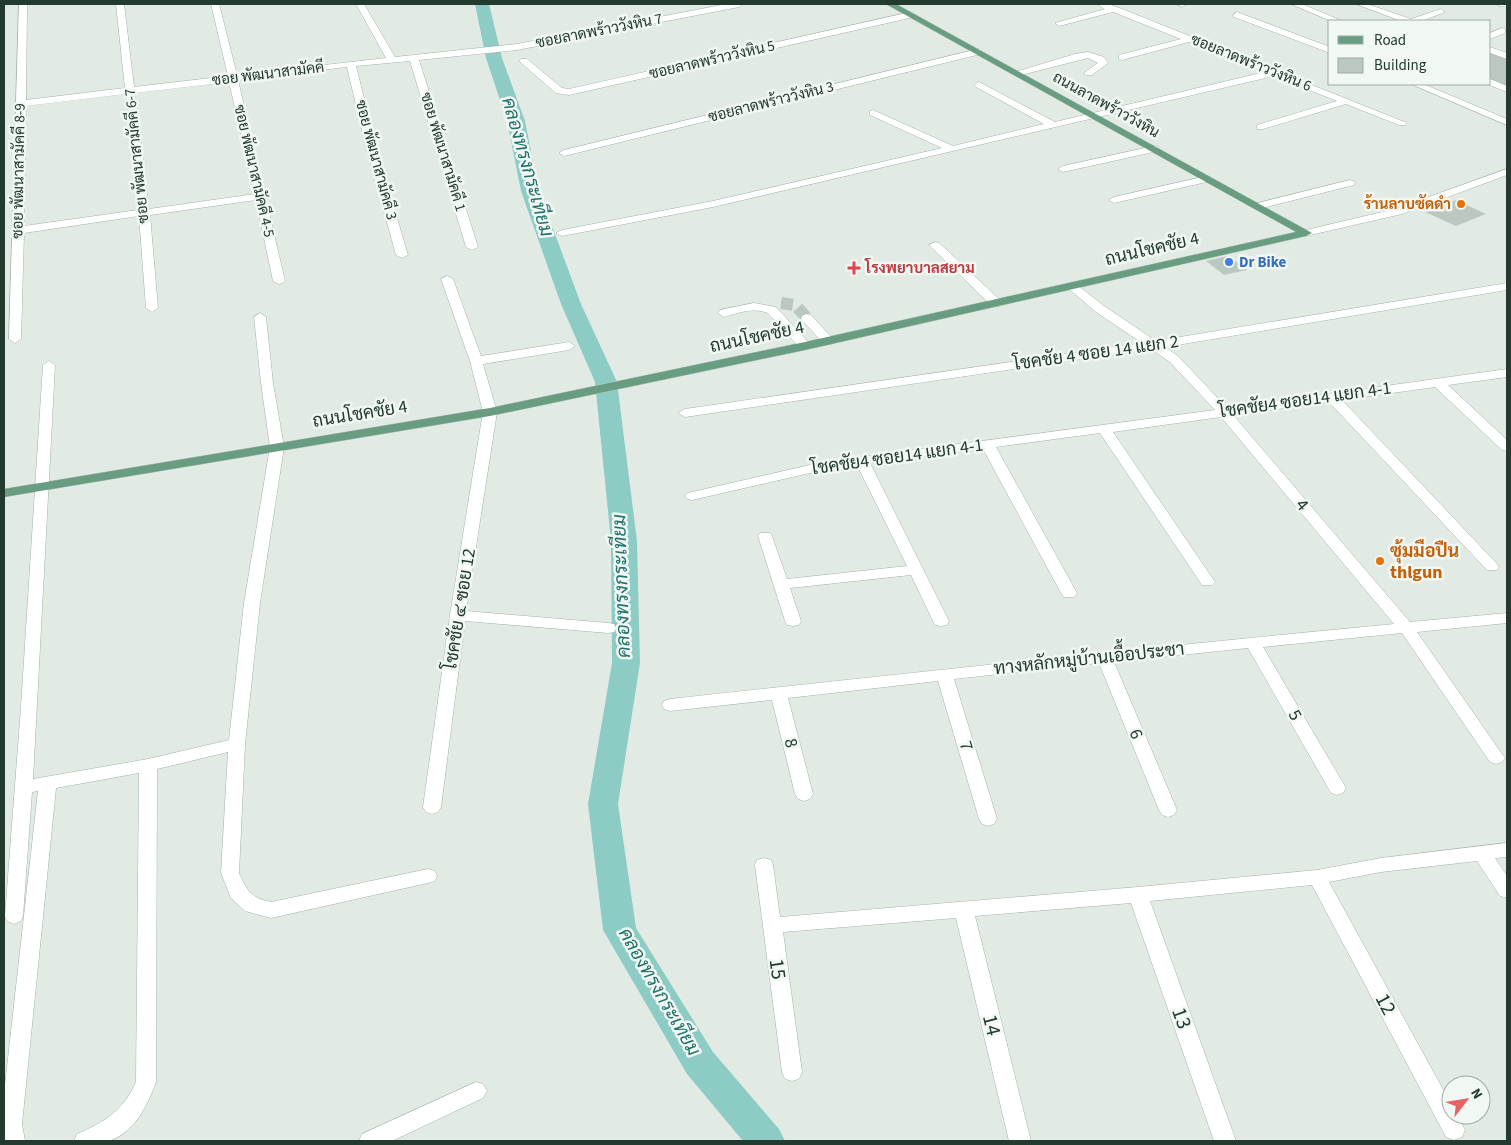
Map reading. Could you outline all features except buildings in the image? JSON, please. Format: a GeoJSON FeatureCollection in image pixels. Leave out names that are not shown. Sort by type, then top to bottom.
{"type":"FeatureCollection","features":[{"type":"Feature","properties":{"kind":"main road","name":"ถนนลาดพร้าววังหิน"},"geometry":{"type":"LineString","coordinates":[[890,4],[1306,233]]}},
{"type":"Feature","properties":{"kind":"main road","name":"ถนนโชคชัย 4"},"geometry":{"type":"LineString","coordinates":[[4,493],[490,412],[828,341],[1306,233]]}},
{"type":"Feature","properties":{"kind":"street","name":"ซอย พัฒนาสามัคคี 8-9"},"geometry":{"type":"LineString","coordinates":[[15,339],[24,4]]}},
{"type":"Feature","properties":{"kind":"street","name":"ซอย พัฒนาสามัคคี 6-7"},"geometry":{"type":"LineString","coordinates":[[120,4],[144,213],[152,308]]}},
{"type":"Feature","properties":{"kind":"street","name":"ซอย พัฒนาสามัคคี 4-5"},"geometry":{"type":"LineString","coordinates":[[215,4],[279,280]]}},
{"type":"Feature","properties":{"kind":"street"},"geometry":{"type":"LineString","coordinates":[[360,4],[392,60]]}},
{"type":"Feature","properties":{"kind":"street","name":"ซอยลาดพร้าววังหิน 7"},"geometry":{"type":"LineString","coordinates":[[517,47],[739,4]]}},
{"type":"Feature","properties":{"kind":"street","name":"ซอยลาดพร้าววังหิน 6"},"geometry":{"type":"LineString","coordinates":[[1101,4],[1402,123]]}},
{"type":"Feature","properties":{"kind":"street"},"geometry":{"type":"LineString","coordinates":[[1294,4],[1335,20]]}},
{"type":"Feature","properties":{"kind":"street"},"geometry":{"type":"LineString","coordinates":[[1360,4],[1405,20]]}},
{"type":"Feature","properties":{"kind":"street"},"geometry":{"type":"LineString","coordinates":[[1502,4],[1507,5]]}},
{"type":"Feature","properties":{"kind":"street"},"geometry":{"type":"LineString","coordinates":[[1059,23],[1114,9]]}},
{"type":"Feature","properties":{"kind":"street"},"geometry":{"type":"LineString","coordinates":[[1417,20],[1441,12]]}},
{"type":"Feature","properties":{"kind":"street","name":"ซอยลาดพร้าววังหิน 5"},"geometry":{"type":"LineString","coordinates":[[524,61],[559,91],[569,92],[910,15]]}},
{"type":"Feature","properties":{"kind":"street"},"geometry":{"type":"LineString","coordinates":[[1237,15],[1328,49]]}},
{"type":"Feature","properties":{"kind":"street"},"geometry":{"type":"LineString","coordinates":[[1491,36],[1502,31]]}},
{"type":"Feature","properties":{"kind":"street"},"geometry":{"type":"LineString","coordinates":[[1122,57],[1190,39]]}},
{"type":"Feature","properties":{"kind":"street","name":"ซอย พัฒนาสามัคคี"},"geometry":{"type":"LineString","coordinates":[[20,104],[351,64],[517,47]]}},
{"type":"Feature","properties":{"kind":"street"},"geometry":{"type":"LineString","coordinates":[[1491,50],[1507,56]]}},
{"type":"Feature","properties":{"kind":"street","name":"ซอยลาดพร้าววังหิน 3"},"geometry":{"type":"LineString","coordinates":[[564,153],[978,52]]}},
{"type":"Feature","properties":{"kind":"street"},"geometry":{"type":"LineString","coordinates":[[1017,74],[1078,56],[1088,55],[1101,59],[1103,63],[1099,68],[1089,73]]}},
{"type":"Feature","properties":{"kind":"street","name":"ซอย พัฒนาสามัคคี 1"},"geometry":{"type":"LineString","coordinates":[[414,58],[472,247]]}},
{"type":"Feature","properties":{"kind":"street","name":"ซอย พัฒนาสามัคคี 3"},"geometry":{"type":"LineString","coordinates":[[351,64],[371,147],[402,255]]}},
{"type":"Feature","properties":{"kind":"street"},"geometry":{"type":"LineString","coordinates":[[562,233],[713,204],[1274,73]]}},
{"type":"Feature","properties":{"kind":"street"},"geometry":{"type":"LineString","coordinates":[[1491,82],[1507,89]]}},
{"type":"Feature","properties":{"kind":"street"},"geometry":{"type":"LineString","coordinates":[[979,85],[1053,125]]}},
{"type":"Feature","properties":{"kind":"street"},"geometry":{"type":"LineString","coordinates":[[1418,85],[1507,122]]}},
{"type":"Feature","properties":{"kind":"street"},"geometry":{"type":"LineString","coordinates":[[1260,127],[1347,101]]}},
{"type":"Feature","properties":{"kind":"street"},"geometry":{"type":"LineString","coordinates":[[873,113],[952,149]]}},
{"type":"Feature","properties":{"kind":"street"},"geometry":{"type":"LineString","coordinates":[[1063,169],[1154,149]]}},
{"type":"Feature","properties":{"kind":"street","name":"ถนนโชคชัย 4"},"geometry":{"type":"LineString","coordinates":[[1306,233],[1398,212],[1505,175]]}},
{"type":"Feature","properties":{"kind":"street"},"geometry":{"type":"LineString","coordinates":[[1114,200],[1207,179]]}},
{"type":"Feature","properties":{"kind":"street"},"geometry":{"type":"LineString","coordinates":[[1258,206],[1350,183]]}},
{"type":"Feature","properties":{"kind":"street"},"geometry":{"type":"LineString","coordinates":[[19,230],[261,196]]}},
{"type":"Feature","properties":{"kind":"street"},"geometry":{"type":"LineString","coordinates":[[935,245],[996,303]]}},
{"type":"Feature","properties":{"kind":"street"},"geometry":{"type":"LineString","coordinates":[[447,279],[476,362],[490,412]]}},
{"type":"Feature","properties":{"kind":"street","name":"4"},"geometry":{"type":"LineString","coordinates":[[1072,286],[1100,309],[1155,344],[1174,359],[1223,411],[1406,628],[1496,758]]}},
{"type":"Feature","properties":{"kind":"street","name":"โชคชัย 4 ซอย 14 แยก 2"},"geometry":{"type":"LineString","coordinates":[[684,413],[1155,344],[1507,286]]}},
{"type":"Feature","properties":{"kind":"street"},"geometry":{"type":"LineString","coordinates":[[724,313],[756,306],[777,306],[805,346]]}},
{"type":"Feature","properties":{"kind":"street"},"geometry":{"type":"LineString","coordinates":[[260,318],[277,447],[252,603],[237,744],[230,873],[238,894],[252,906],[271,910],[319,902],[428,876]]}},
{"type":"Feature","properties":{"kind":"street"},"geometry":{"type":"LineString","coordinates":[[807,318],[828,341]]}},
{"type":"Feature","properties":{"kind":"street"},"geometry":{"type":"LineString","coordinates":[[476,362],[569,346]]}},
{"type":"Feature","properties":{"kind":"street"},"geometry":{"type":"LineString","coordinates":[[14,916],[43,486],[49,365]]}},
{"type":"Feature","properties":{"kind":"street","name":"โชคชัย4 ซอย14 แยก 4-1"},"geometry":{"type":"LineString","coordinates":[[692,496],[824,466],[862,460],[1104,429],[1507,373]]}},
{"type":"Feature","properties":{"kind":"street"},"geometry":{"type":"LineString","coordinates":[[1437,382],[1507,447]]}},
{"type":"Feature","properties":{"kind":"street"},"geometry":{"type":"LineString","coordinates":[[1332,397],[1492,567]]}},
{"type":"Feature","properties":{"kind":"street","name":"โชคชัย ๔ ซอย 12"},"geometry":{"type":"LineString","coordinates":[[432,807],[458,616],[490,412]]}},
{"type":"Feature","properties":{"kind":"street"},"geometry":{"type":"LineString","coordinates":[[1104,429],[1207,582]]}},
{"type":"Feature","properties":{"kind":"street"},"geometry":{"type":"LineString","coordinates":[[986,443],[1069,593]]}},
{"type":"Feature","properties":{"kind":"street"},"geometry":{"type":"LineString","coordinates":[[862,460],[941,621]]}},
{"type":"Feature","properties":{"kind":"street"},"geometry":{"type":"LineString","coordinates":[[765,536],[793,621]]}},
{"type":"Feature","properties":{"kind":"street"},"geometry":{"type":"LineString","coordinates":[[781,584],[916,570]]}},
{"type":"Feature","properties":{"kind":"street"},"geometry":{"type":"LineString","coordinates":[[458,616],[608,628]]}},
{"type":"Feature","properties":{"kind":"street","name":"ทางหลักหมู่บ้านเอื้อประชา"},"geometry":{"type":"LineString","coordinates":[[670,705],[1104,657],[1507,618]]}},
{"type":"Feature","properties":{"kind":"street","name":"5"},"geometry":{"type":"LineString","coordinates":[[1253,643],[1337,788]]}},
{"type":"Feature","properties":{"kind":"street","name":"6"},"geometry":{"type":"LineString","coordinates":[[1104,657],[1168,810]]}},
{"type":"Feature","properties":{"kind":"street","name":"7"},"geometry":{"type":"LineString","coordinates":[[944,674],[988,819]]}},
{"type":"Feature","properties":{"kind":"street","name":"8"},"geometry":{"type":"LineString","coordinates":[[778,692],[804,794]]}},
{"type":"Feature","properties":{"kind":"street"},"geometry":{"type":"LineString","coordinates":[[23,787],[48,784],[148,764],[237,744]]}},
{"type":"Feature","properties":{"kind":"street"},"geometry":{"type":"LineString","coordinates":[[85,1141],[124,1121],[138,1104],[146,1082],[148,764]]}},
{"type":"Feature","properties":{"kind":"street"},"geometry":{"type":"LineString","coordinates":[[14,1141],[11,1124],[48,784]]}},
{"type":"Feature","properties":{"kind":"street"},"geometry":{"type":"LineString","coordinates":[[773,925],[1138,895],[1318,877],[1380,865],[1507,850]]}},
{"type":"Feature","properties":{"kind":"street"},"geometry":{"type":"LineString","coordinates":[[1482,853],[1507,891]]}},
{"type":"Feature","properties":{"kind":"street","name":"15"},"geometry":{"type":"LineString","coordinates":[[764,865],[792,1072]]}},
{"type":"Feature","properties":{"kind":"street","name":"12"},"geometry":{"type":"LineString","coordinates":[[1318,877],[1454,1130]]}},
{"type":"Feature","properties":{"kind":"street","name":"13"},"geometry":{"type":"LineString","coordinates":[[1138,895],[1226,1141]]}},
{"type":"Feature","properties":{"kind":"street","name":"14"},"geometry":{"type":"LineString","coordinates":[[964,910],[1020,1141]]}},
{"type":"Feature","properties":{"kind":"street"},"geometry":{"type":"LineString","coordinates":[[370,1141],[476,1091]]}},
{"type":"Feature","properties":{"kind":"waterway","name":"คลองทรงกระเทียม"},"geometry":{"type":"LineString","coordinates":[[482,4],[494,58],[516,121],[530,191],[571,304],[606,382],[624,541],[626,663],[603,804],[620,930],[700,1063],[766,1141]]}},
{"type":"Feature","properties":{"kind":"tunnel"},"geometry":{"type":"LineString","coordinates":[[781,303],[795,305],[807,318]]}},
{"type":"Feature","properties":{"kind":"place","name":"ร้านลาบซัดดำ"},"geometry":{"type":"Point","coordinates":[1461,204]}},
{"type":"Feature","properties":{"kind":"place","name":"Dr Bike"},"geometry":{"type":"Point","coordinates":[1229,262]}},
{"type":"Feature","properties":{"kind":"place","name":"โรงพยาบาลสยาม"},"geometry":{"type":"Point","coordinates":[854,268]}},
{"type":"Feature","properties":{"kind":"place","name":"ซุ้มมือปืน thlgun"},"geometry":{"type":"Point","coordinates":[1380,561]}}]}
